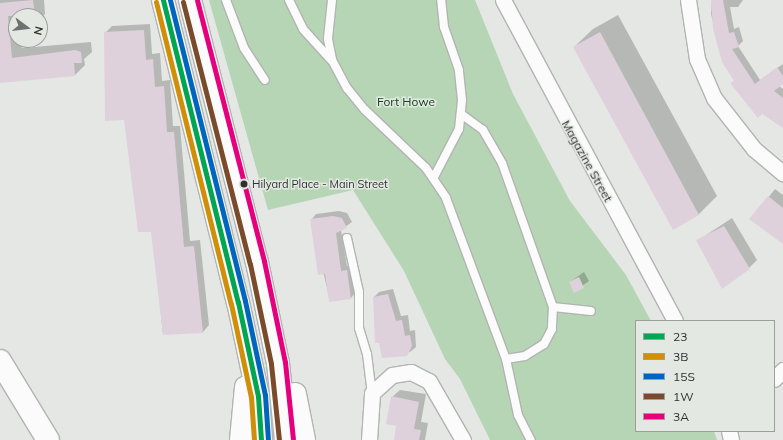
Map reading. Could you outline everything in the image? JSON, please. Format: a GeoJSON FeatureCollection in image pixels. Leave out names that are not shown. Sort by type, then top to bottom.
{"type":"FeatureCollection","features":[{"type":"Feature","properties":{"kind":"main road"},"geometry":{"type":"LineString","coordinates":[[163,0],[238,302],[258,396],[261,440]]}},
{"type":"Feature","properties":{"kind":"main road"},"geometry":{"type":"LineString","coordinates":[[190,0],[257,262],[298,403],[304,440]]}},
{"type":"Feature","properties":{"kind":"main road"},"geometry":{"type":"LineString","coordinates":[[257,262],[278,363],[286,440]]}},
{"type":"Feature","properties":{"kind":"main road"},"geometry":{"type":"LineString","coordinates":[[238,302],[246,392],[241,440]]}},
{"type":"Feature","properties":{"kind":"main road"},"geometry":{"type":"LineString","coordinates":[[0,361],[48,440]]}},
{"type":"Feature","properties":{"kind":"street","name":"Magazine Street"},"geometry":{"type":"LineString","coordinates":[[503,0],[674,320]]}},
{"type":"Feature","properties":{"kind":"street"},"geometry":{"type":"LineString","coordinates":[[688,0],[697,59],[714,98],[736,130],[781,168]]}},
{"type":"Feature","properties":{"kind":"street"},"geometry":{"type":"LineString","coordinates":[[775,378],[783,370]]}},
{"type":"Feature","properties":{"kind":"street"},"geometry":{"type":"LineString","coordinates":[[370,440],[372,393],[392,375],[419,374],[435,390],[463,440]]}},
{"type":"Feature","properties":{"kind":"lane"},"geometry":{"type":"LineString","coordinates":[[226,0],[244,48],[265,80]]}},
{"type":"Feature","properties":{"kind":"lane"},"geometry":{"type":"LineString","coordinates":[[289,0],[303,29],[332,60],[347,88],[365,110],[434,177],[446,198],[506,359],[518,415],[531,440]]}},
{"type":"Feature","properties":{"kind":"lane"},"geometry":{"type":"LineString","coordinates":[[332,0],[328,39],[332,60]]}},
{"type":"Feature","properties":{"kind":"lane"},"geometry":{"type":"LineString","coordinates":[[434,177],[452,143],[461,114],[459,70],[444,27],[441,0]]}},
{"type":"Feature","properties":{"kind":"lane"},"geometry":{"type":"LineString","coordinates":[[461,114],[483,130],[502,163],[553,307],[552,329],[544,344],[525,356],[506,359]]}},
{"type":"Feature","properties":{"kind":"lane"},"geometry":{"type":"LineString","coordinates":[[347,238],[359,296],[359,328],[367,354],[372,393]]}},
{"type":"Feature","properties":{"kind":"lane"},"geometry":{"type":"LineString","coordinates":[[553,307],[591,311]]}},
{"type":"Feature","properties":{"kind":"green space","name":"Fort Howe"},"geometry":{"type":"Polygon","coordinates":[[[209,0],[475,0],[513,94],[570,201],[626,275],[650,320],[635,320],[635,432],[714,432],[717,440],[490,440],[460,379],[445,359],[404,271],[353,190],[268,210],[209,0]]]}},
{"type":"Feature","properties":{"kind":"building"},"geometry":{"type":"Polygon","coordinates":[[[33,0],[34,8],[8,8],[8,48],[11,48],[12,58],[75,50],[81,52],[82,63],[74,63],[75,76],[0,83],[0,3],[33,0]]]}},
{"type":"Feature","properties":{"kind":"building"},"geometry":{"type":"Polygon","coordinates":[[[711,0],[723,0],[729,33],[734,32],[739,47],[732,49],[755,84],[777,67],[783,76],[783,84],[774,91],[783,98],[783,128],[762,114],[758,118],[730,83],[734,81],[722,62],[713,29],[711,0]]]}},
{"type":"Feature","properties":{"kind":"building"},"geometry":{"type":"Polygon","coordinates":[[[144,30],[146,60],[153,59],[155,87],[164,86],[167,132],[174,132],[184,247],[194,246],[203,333],[163,335],[151,232],[138,232],[124,120],[105,121],[104,32],[144,30]]]}},
{"type":"Feature","properties":{"kind":"building"},"geometry":{"type":"Polygon","coordinates":[[[600,32],[699,215],[673,230],[573,47],[600,32]]]}},
{"type":"Feature","properties":{"kind":"building"},"geometry":{"type":"Polygon","coordinates":[[[768,196],[783,208],[783,244],[749,219],[768,196]]]}},
{"type":"Feature","properties":{"kind":"building"},"geometry":{"type":"Polygon","coordinates":[[[333,216],[342,218],[347,228],[336,233],[341,271],[347,270],[351,299],[329,302],[325,274],[318,275],[310,219],[333,216]]]}},
{"type":"Feature","properties":{"kind":"building"},"geometry":{"type":"Polygon","coordinates":[[[724,226],[750,269],[722,289],[696,240],[724,226]]]}},
{"type":"Feature","properties":{"kind":"building"},"geometry":{"type":"Polygon","coordinates":[[[579,277],[584,288],[574,293],[569,282],[579,277]]]}},
{"type":"Feature","properties":{"kind":"building"},"geometry":{"type":"Polygon","coordinates":[[[388,294],[396,321],[402,320],[405,336],[410,335],[412,346],[407,356],[382,358],[379,343],[375,343],[373,297],[388,294]]]}},
{"type":"Feature","properties":{"kind":"building"},"geometry":{"type":"Polygon","coordinates":[[[391,396],[419,402],[414,429],[421,430],[419,440],[394,440],[396,426],[386,424],[391,396]]]}},
{"type":"Feature","properties":{"kind":"transit line","name":"23"},"geometry":{"type":"LineString","coordinates":[[163,0],[238,302],[258,396],[261,440]]}},
{"type":"Feature","properties":{"kind":"transit line","name":"15S"},"geometry":{"type":"LineString","coordinates":[[170,0],[245,301],[265,395],[268,440]]}},
{"type":"Feature","properties":{"kind":"transit line","name":"3A"},"geometry":{"type":"LineString","coordinates":[[197,0],[264,261],[285,362],[293,439]]}},
{"type":"Feature","properties":{"kind":"transit line","name":"3B"},"geometry":{"type":"LineString","coordinates":[[156,2],[231,304],[251,397],[254,440]]}},
{"type":"Feature","properties":{"kind":"transit line","name":"1W"},"geometry":{"type":"LineString","coordinates":[[183,2],[250,264],[271,364],[279,440]]}},
{"type":"Feature","properties":{"kind":"place","name":"Hilyard Place - Main Street"},"geometry":{"type":"Point","coordinates":[244,184]}}]}
